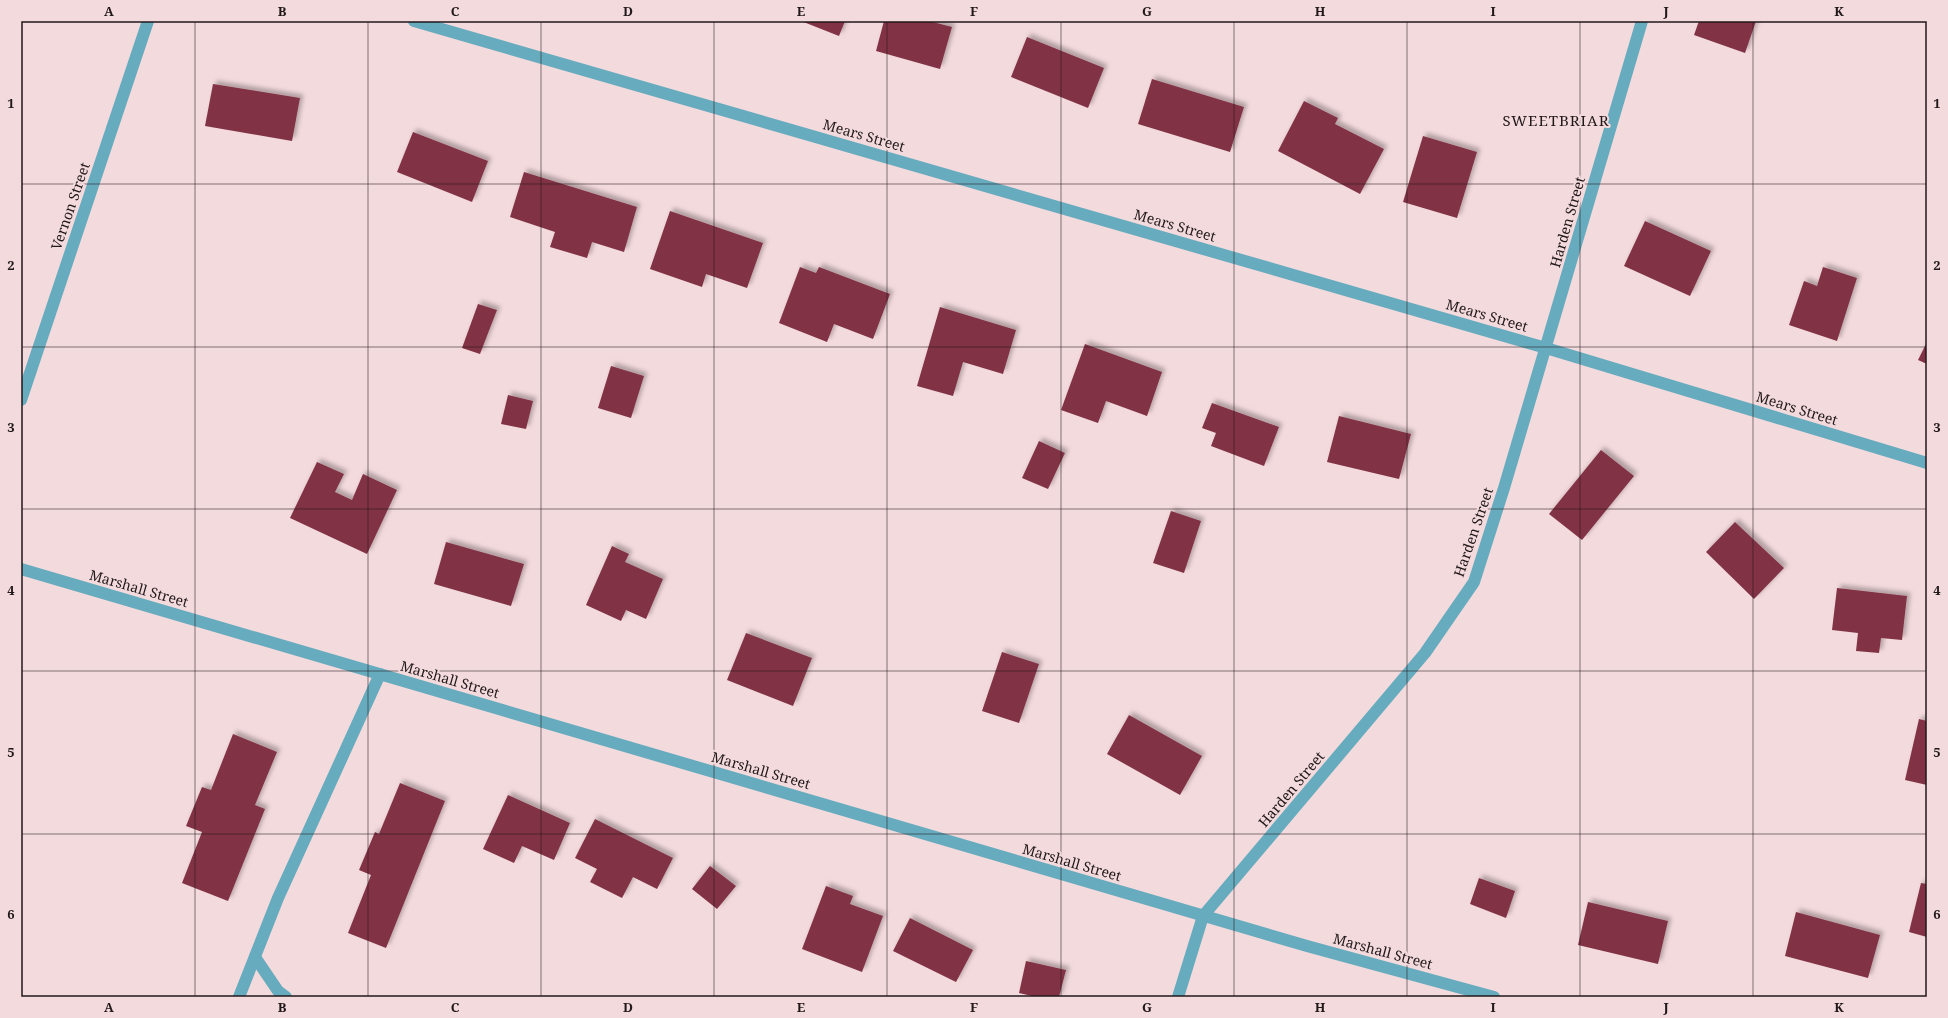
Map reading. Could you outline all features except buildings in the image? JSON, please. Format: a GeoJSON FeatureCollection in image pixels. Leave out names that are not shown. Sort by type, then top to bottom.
{"type":"FeatureCollection","features":[{"type":"Feature","properties":{"kind":"street","name":"Vernon Street"},"geometry":{"type":"LineString","coordinates":[[21,400],[148,21]]}},
{"type":"Feature","properties":{"kind":"street","name":"Mears Street"},"geometry":{"type":"LineString","coordinates":[[414,21],[1546,348],[1927,463]]}},
{"type":"Feature","properties":{"kind":"street","name":"Harden Street"},"geometry":{"type":"LineString","coordinates":[[1178,997],[1203,916],[1426,653],[1474,582],[1546,348],[1642,21]]}},
{"type":"Feature","properties":{"kind":"street","name":"Marshall Street"},"geometry":{"type":"LineString","coordinates":[[21,569],[1203,916],[1494,997]]}},
{"type":"Feature","properties":{"kind":"street"},"geometry":{"type":"LineString","coordinates":[[239,997],[278,898],[380,674]]}},
{"type":"Feature","properties":{"kind":"street"},"geometry":{"type":"LineString","coordinates":[[255,956],[278,991],[286,997]]}},
{"type":"Feature","properties":{"kind":"district","name":"SWEETBRIAR"},"geometry":{"type":"Point","coordinates":[1556,120]}}]}
